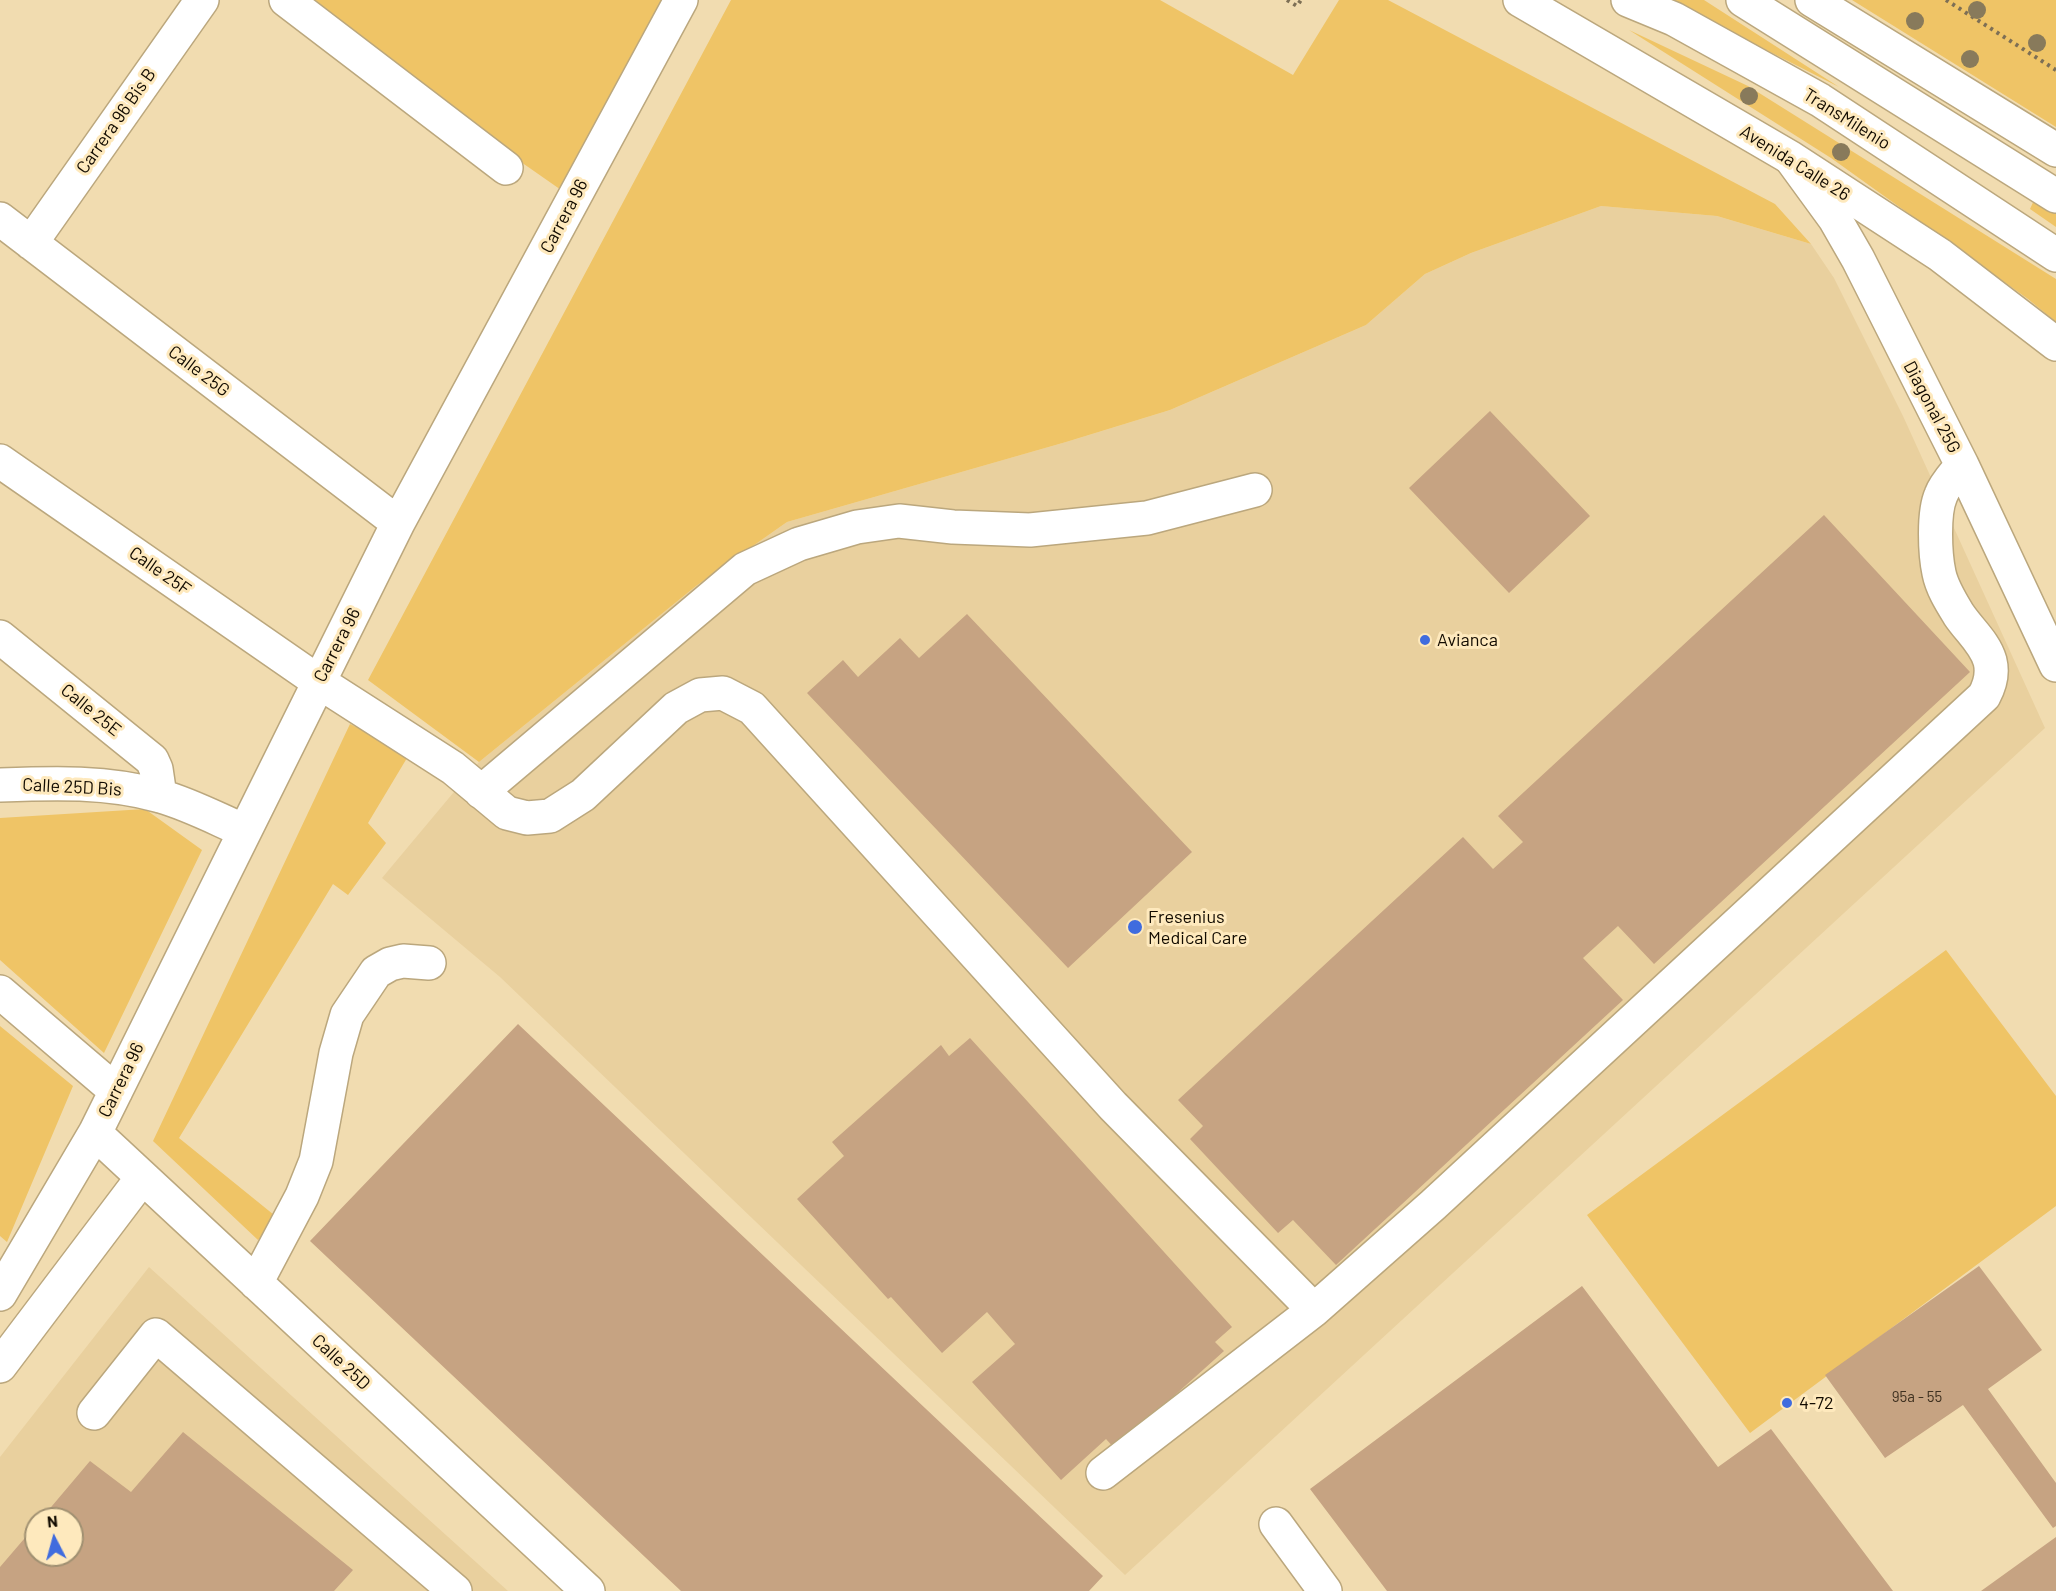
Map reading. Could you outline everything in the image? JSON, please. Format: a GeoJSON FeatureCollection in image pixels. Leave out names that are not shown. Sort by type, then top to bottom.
{"type":"FeatureCollection","features":[{"type":"Feature","properties":{"kind":"street","name":"Carrera 96 Bis B"},"geometry":{"type":"LineString","coordinates":[[31,243],[202,0]]}},
{"type":"Feature","properties":{"kind":"street"},"geometry":{"type":"LineString","coordinates":[[285,0],[506,168]]}},
{"type":"Feature","properties":{"kind":"street","name":"Carrera 96"},"geometry":{"type":"LineString","coordinates":[[0,1294],[95,1133],[398,523],[681,0]]}},
{"type":"Feature","properties":{"kind":"street","name":"Avenida Calle 26"},"geometry":{"type":"LineString","coordinates":[[1520,0],[1791,158],[1940,255],[2056,344]]}},
{"type":"Feature","properties":{"kind":"street","name":"TransMilenio"},"geometry":{"type":"LineString","coordinates":[[1629,0],[1674,19],[1820,100],[2056,255]]}},
{"type":"Feature","properties":{"kind":"street"},"geometry":{"type":"LineString","coordinates":[[1743,0],[2056,196]]}},
{"type":"Feature","properties":{"kind":"street"},"geometry":{"type":"LineString","coordinates":[[1812,0],[2056,150]]}},
{"type":"Feature","properties":{"kind":"street","name":"Diagonal 25G"},"geometry":{"type":"LineString","coordinates":[[1791,158],[1835,219],[1852,249],[1962,465],[2056,665]]}},
{"type":"Feature","properties":{"kind":"street","name":"Calle 25G"},"geometry":{"type":"LineString","coordinates":[[0,219],[398,523]]}},
{"type":"Feature","properties":{"kind":"street","name":"Calle 25F"},"geometry":{"type":"LineString","coordinates":[[0,461],[319,682],[453,768],[507,813],[527,818],[550,816],[583,795],[676,708],[700,695],[723,693],[752,708],[1113,1106],[1314,1310]]}},
{"type":"Feature","properties":{"kind":"street"},"geometry":{"type":"LineString","coordinates":[[1103,1473],[1314,1310],[1433,1205],[1984,696],[1989,687],[1990,661],[1945,590],[1939,572],[1936,508],[1946,486],[1962,465]]}},
{"type":"Feature","properties":{"kind":"street"},"geometry":{"type":"LineString","coordinates":[[481,792],[745,569],[799,544],[857,527],[899,521],[953,527],[1030,530],[1147,518],[1255,490]]}},
{"type":"Feature","properties":{"kind":"street","name":"Calle 25E"},"geometry":{"type":"LineString","coordinates":[[0,638],[146,754],[156,769],[160,796]]}},
{"type":"Feature","properties":{"kind":"street","name":"Calle 25D Bis"},"geometry":{"type":"LineString","coordinates":[[0,785],[54,783],[116,787],[160,796],[245,831]]}},
{"type":"Feature","properties":{"kind":"street"},"geometry":{"type":"LineString","coordinates":[[256,1283],[302,1196],[316,1161],[336,1053],[347,1015],[376,972],[390,964],[429,963]]}},
{"type":"Feature","properties":{"kind":"street"},"geometry":{"type":"LineString","coordinates":[[0,992],[116,1091]]}},
{"type":"Feature","properties":{"kind":"street","name":"Calle 25D"},"geometry":{"type":"LineString","coordinates":[[95,1133],[585,1590]]}},
{"type":"Feature","properties":{"kind":"street"},"geometry":{"type":"LineString","coordinates":[[0,1366],[142,1178]]}},
{"type":"Feature","properties":{"kind":"street"},"geometry":{"type":"LineString","coordinates":[[94,1413],[156,1335],[455,1591]]}},
{"type":"Feature","properties":{"kind":"street"},"geometry":{"type":"LineString","coordinates":[[1276,1524],[1325,1591]]}},
{"type":"Feature","properties":{"kind":"path"},"geometry":{"type":"LineString","coordinates":[[1287,0],[1297,6],[1301,0]]}},
{"type":"Feature","properties":{"kind":"path"},"geometry":{"type":"LineString","coordinates":[[1946,0],[2056,70]]}},
{"type":"Feature","properties":{"kind":"shaded area"},"geometry":{"type":"Polygon","coordinates":[[[289,0],[681,0],[574,199],[289,0]]]}},
{"type":"Feature","properties":{"kind":"shaded area"},"geometry":{"type":"Polygon","coordinates":[[[731,0],[1160,0],[1293,75],[1339,0],[1388,0],[1775,204],[1811,244],[1717,216],[1601,206],[1471,253],[1425,274],[1366,325],[1170,410],[787,522],[696,586],[479,762],[368,680],[731,0]]]}},
{"type":"Feature","properties":{"kind":"shaded area"},"geometry":{"type":"Polygon","coordinates":[[[1668,0],[1704,0],[1839,87],[1668,0]]]}},
{"type":"Feature","properties":{"kind":"shaded area"},"geometry":{"type":"Polygon","coordinates":[[[1852,0],[2056,0],[2056,127],[1852,0]]]}},
{"type":"Feature","properties":{"kind":"shaded area"},"geometry":{"type":"Polygon","coordinates":[[[1629,30],[1748,86],[2056,279],[2056,322],[2028,299],[1831,158],[1629,30]]]}},
{"type":"Feature","properties":{"kind":"shaded area"},"geometry":{"type":"Polygon","coordinates":[[[2035,198],[2056,211],[2056,227],[2030,209],[2035,198]]]}},
{"type":"Feature","properties":{"kind":"shaded area","name":"Fresenius Medical Care"},"geometry":{"type":"Polygon","coordinates":[[[1601,206],[1717,216],[1811,244],[1834,278],[1903,416],[2045,728],[1125,1575],[500,977],[382,878],[479,762],[696,586],[787,522],[1170,410],[1366,325],[1425,274],[1471,253],[1601,206]]]}},
{"type":"Feature","properties":{"kind":"shaded area"},"geometry":{"type":"Polygon","coordinates":[[[350,724],[410,753],[368,823],[386,843],[348,895],[333,884],[179,1138],[279,1219],[258,1240],[153,1141],[350,724]]]}},
{"type":"Feature","properties":{"kind":"shaded area"},"geometry":{"type":"Polygon","coordinates":[[[145,809],[202,850],[104,1053],[0,960],[0,818],[145,809]]]}},
{"type":"Feature","properties":{"kind":"shaded area"},"geometry":{"type":"Polygon","coordinates":[[[1946,950],[2056,1096],[2056,1206],[1750,1433],[1587,1215],[1946,950]]]}},
{"type":"Feature","properties":{"kind":"shaded area"},"geometry":{"type":"Polygon","coordinates":[[[0,1026],[73,1086],[7,1242],[0,1236],[0,1026]]]}},
{"type":"Feature","properties":{"kind":"shaded area"},"geometry":{"type":"Polygon","coordinates":[[[149,1267],[508,1591],[0,1591],[0,1457],[149,1267]]]}},
{"type":"Feature","properties":{"kind":"building"},"geometry":{"type":"Polygon","coordinates":[[[1490,411],[1590,516],[1509,593],[1409,488],[1490,411]]]}},
{"type":"Feature","properties":{"kind":"building"},"geometry":{"type":"Polygon","coordinates":[[[1824,515],[1970,672],[1654,964],[1618,926],[1583,958],[1623,1000],[1336,1265],[1293,1220],[1278,1233],[1190,1139],[1203,1126],[1178,1100],[1463,837],[1493,869],[1523,842],[1498,816],[1824,515]]]}},
{"type":"Feature","properties":{"kind":"building"},"geometry":{"type":"Polygon","coordinates":[[[967,614],[1192,852],[1068,968],[807,693],[843,660],[858,677],[900,638],[919,658],[967,614]]]}},
{"type":"Feature","properties":{"kind":"building"},"geometry":{"type":"Polygon","coordinates":[[[518,1024],[1103,1576],[1089,1591],[681,1591],[310,1241],[518,1024]]]}},
{"type":"Feature","properties":{"kind":"building"},"geometry":{"type":"Polygon","coordinates":[[[970,1038],[1232,1327],[1215,1342],[1224,1351],[1115,1449],[1106,1439],[1061,1480],[972,1382],[1015,1344],[987,1312],[942,1353],[891,1297],[888,1299],[797,1199],[844,1156],[832,1142],[941,1045],[949,1056],[970,1038]]]}},
{"type":"Feature","properties":{"kind":"building"},"geometry":{"type":"Polygon","coordinates":[[[1979,1266],[2042,1350],[1988,1389],[2056,1483],[2056,1526],[2053,1528],[1963,1405],[1885,1458],[1825,1375],[1979,1266]]]}},
{"type":"Feature","properties":{"kind":"building"},"geometry":{"type":"Polygon","coordinates":[[[1582,1286],[1718,1467],[1771,1429],[1893,1591],[1387,1591],[1310,1489],[1582,1286]]]}},
{"type":"Feature","properties":{"kind":"building"},"geometry":{"type":"Polygon","coordinates":[[[183,1432],[353,1570],[334,1591],[0,1591],[0,1567],[24,1539],[24,1567],[84,1567],[84,1507],[51,1507],[90,1461],[131,1492],[183,1432]]]}},
{"type":"Feature","properties":{"kind":"building"},"geometry":{"type":"Polygon","coordinates":[[[2056,1537],[2056,1591],[1981,1591],[2056,1537]]]}},
{"type":"Feature","properties":{"kind":"place","name":"Avianca"},"geometry":{"type":"Point","coordinates":[1425,640]}},
{"type":"Feature","properties":{"kind":"place","name":"Fresenius Medical Care"},"geometry":{"type":"Point","coordinates":[1135,927]}},
{"type":"Feature","properties":{"kind":"place","name":"4-72"},"geometry":{"type":"Point","coordinates":[1787,1403]}}]}
